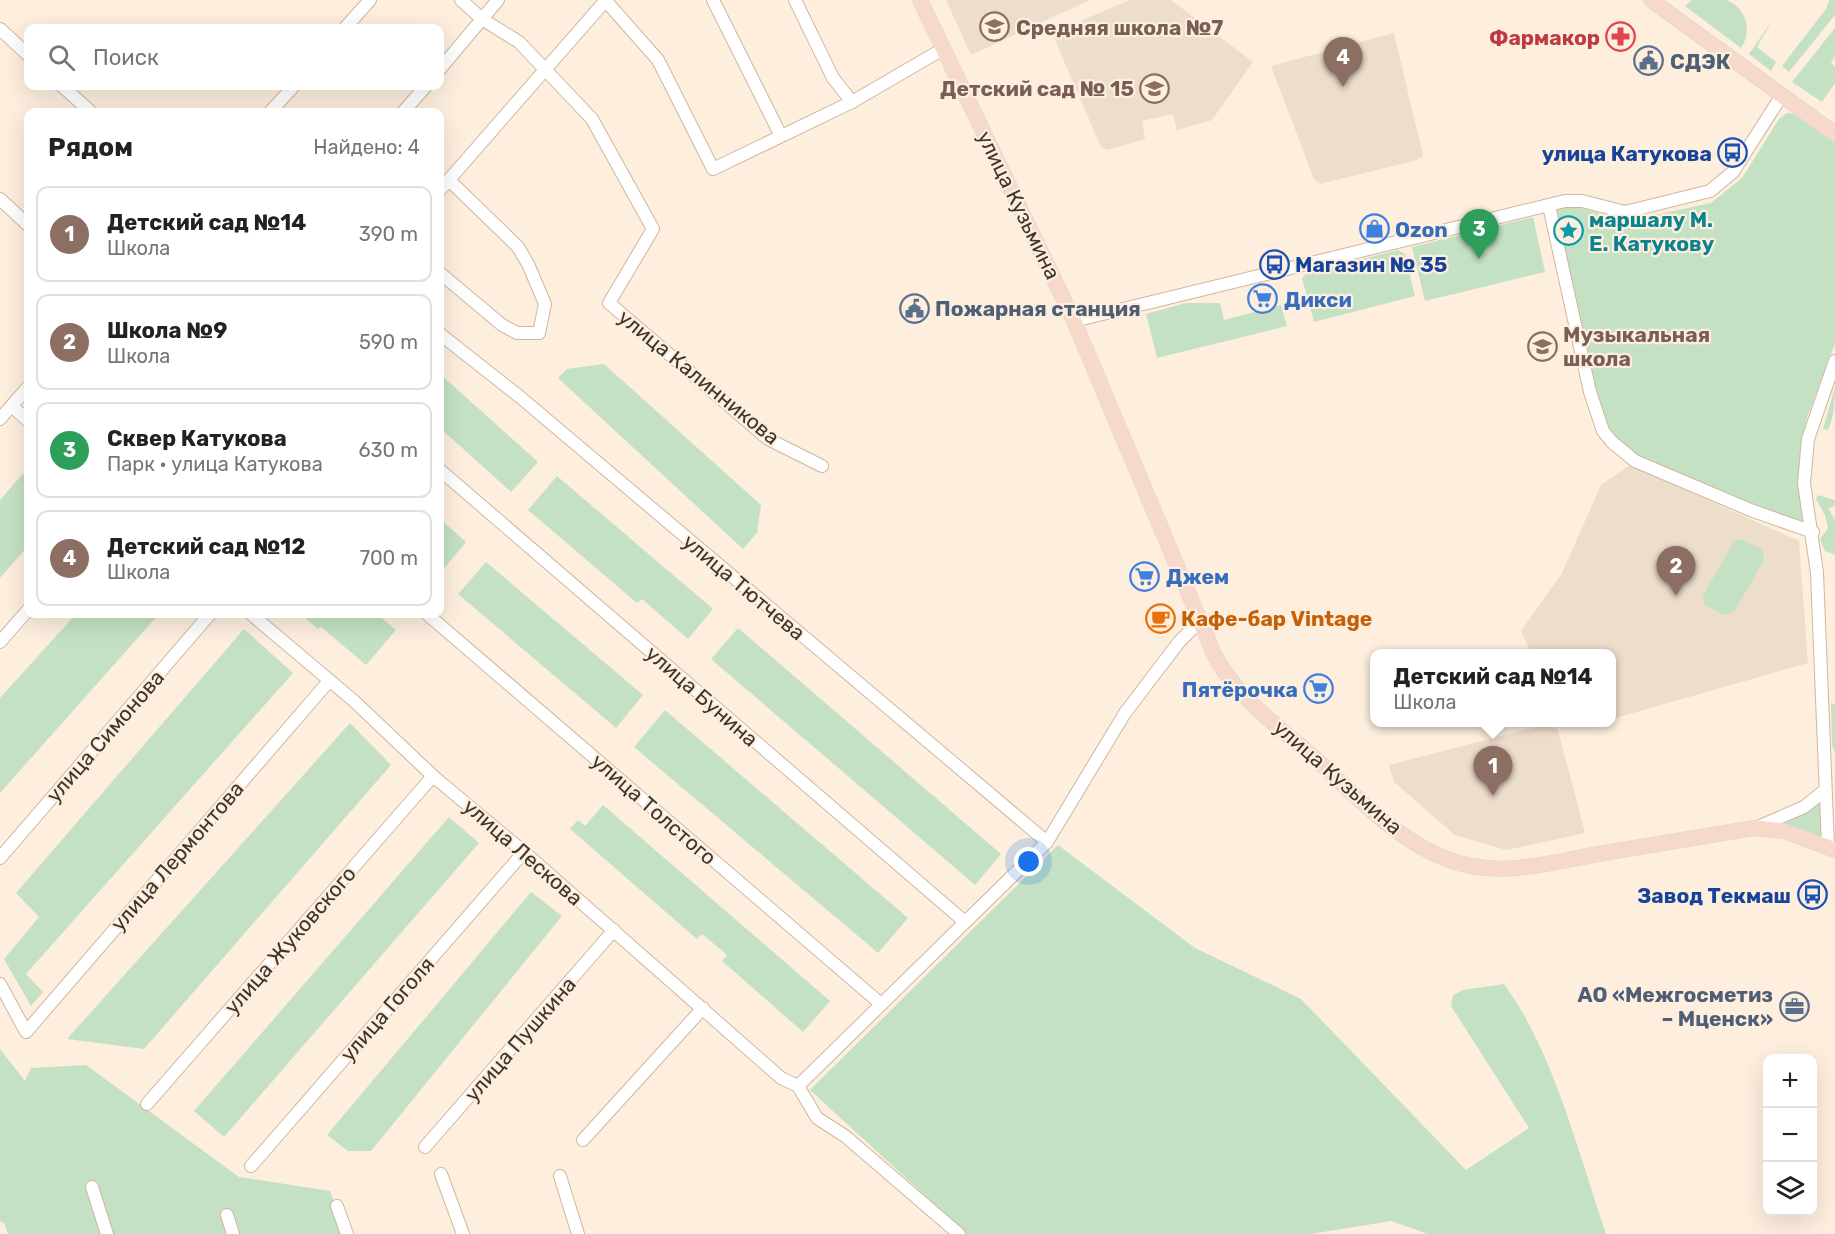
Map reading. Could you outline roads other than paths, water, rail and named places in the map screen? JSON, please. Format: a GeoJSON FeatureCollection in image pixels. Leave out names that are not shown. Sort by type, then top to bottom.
{"type":"FeatureCollection","features":[{"type":"Feature","properties":{"kind":"main road","name":"улица Кузьмина"},"geometry":{"type":"LineString","coordinates":[[920,0],[1074,321],[1221,668],[1240,692],[1387,823],[1443,858],[1479,868],[1521,868],[1754,828],[1784,831],[1832,848]]}},
{"type":"Feature","properties":{"kind":"main road"},"geometry":{"type":"LineString","coordinates":[[1652,0],[1835,134]]}},
{"type":"Feature","properties":{"kind":"street"},"geometry":{"type":"LineString","coordinates":[[349,24],[370,0]]}},
{"type":"Feature","properties":{"kind":"street"},"geometry":{"type":"LineString","coordinates":[[461,0],[482,19],[519,42],[547,68]]}},
{"type":"Feature","properties":{"kind":"street"},"geometry":{"type":"LineString","coordinates":[[444,64],[498,0]]}},
{"type":"Feature","properties":{"kind":"street"},"geometry":{"type":"LineString","coordinates":[[444,186],[606,0],[657,60],[713,169],[852,102],[943,49]]}},
{"type":"Feature","properties":{"kind":"street"},"geometry":{"type":"LineString","coordinates":[[713,0],[781,136]]}},
{"type":"Feature","properties":{"kind":"street"},"geometry":{"type":"LineString","coordinates":[[795,0],[833,78],[852,102]]}},
{"type":"Feature","properties":{"kind":"street"},"geometry":{"type":"LineString","coordinates":[[0,29],[24,51]]}},
{"type":"Feature","properties":{"kind":"street","name":"улица Калинникова"},"geometry":{"type":"LineString","coordinates":[[547,68],[592,119],[653,229],[609,303],[768,439],[822,466]]}},
{"type":"Feature","properties":{"kind":"street"},"geometry":{"type":"LineString","coordinates":[[66,90],[87,108]]}},
{"type":"Feature","properties":{"kind":"street"},"geometry":{"type":"LineString","coordinates":[[274,108],[290,90]]}},
{"type":"Feature","properties":{"kind":"street"},"geometry":{"type":"LineString","coordinates":[[407,108],[422,90]]}},
{"type":"Feature","properties":{"kind":"street"},"geometry":{"type":"LineString","coordinates":[[1074,321],[1548,206],[1582,201],[1624,212],[1710,191],[1733,172],[1762,132],[1782,95]]}},
{"type":"Feature","properties":{"kind":"street"},"geometry":{"type":"LineString","coordinates":[[444,276],[502,325],[517,333],[539,333],[545,304],[518,247],[449,180]]}},
{"type":"Feature","properties":{"kind":"street"},"geometry":{"type":"LineString","coordinates":[[0,200],[24,221]]}},
{"type":"Feature","properties":{"kind":"street"},"geometry":{"type":"LineString","coordinates":[[1548,206],[1590,392],[1603,431],[1612,442],[1635,461],[1753,511],[1813,532]]}},
{"type":"Feature","properties":{"kind":"street","name":"улица Тютчева"},"geometry":{"type":"LineString","coordinates":[[444,337],[520,397],[1047,842]]}},
{"type":"Feature","properties":{"kind":"street"},"geometry":{"type":"LineString","coordinates":[[1832,848],[1824,791],[1822,660],[1813,532],[1804,483],[1804,456],[1814,419],[1835,361]]}},
{"type":"Feature","properties":{"kind":"street"},"geometry":{"type":"LineString","coordinates":[[0,419],[24,392]]}},
{"type":"Feature","properties":{"kind":"street"},"geometry":{"type":"LineString","coordinates":[[12,406],[24,417]]}},
{"type":"Feature","properties":{"kind":"street","name":"улица Бунина"},"geometry":{"type":"LineString","coordinates":[[444,473],[964,922]]}},
{"type":"Feature","properties":{"kind":"street"},"geometry":{"type":"LineString","coordinates":[[0,642],[24,615]]}},
{"type":"Feature","properties":{"kind":"street","name":"улица Симонова"},"geometry":{"type":"LineString","coordinates":[[0,858],[207,618]]}},
{"type":"Feature","properties":{"kind":"street","name":"улица Лескова"},"geometry":{"type":"LineString","coordinates":[[256,618],[354,701],[433,776],[614,930],[781,1078],[798,1086]]}},
{"type":"Feature","properties":{"kind":"street","name":"улица Толстого"},"geometry":{"type":"LineString","coordinates":[[432,618],[881,1004]]}},
{"type":"Feature","properties":{"kind":"street"},"geometry":{"type":"LineString","coordinates":[[959,1234],[845,1136],[817,1118],[798,1086],[1047,842],[1125,714],[1179,642],[1200,621]]}},
{"type":"Feature","properties":{"kind":"street","name":"улица Лермонтова"},"geometry":{"type":"LineString","coordinates":[[0,984],[26,1032],[329,681]]}},
{"type":"Feature","properties":{"kind":"street","name":"улица Жуковского"},"geometry":{"type":"LineString","coordinates":[[147,1104],[433,776]]}},
{"type":"Feature","properties":{"kind":"street"},"geometry":{"type":"LineString","coordinates":[[1754,828],[1804,807],[1824,791]]}},
{"type":"Feature","properties":{"kind":"street","name":"улица Гоголя"},"geometry":{"type":"LineString","coordinates":[[250,1166],[524,852]]}},
{"type":"Feature","properties":{"kind":"street","name":"улица Пушкина"},"geometry":{"type":"LineString","coordinates":[[425,1147],[614,930]]}},
{"type":"Feature","properties":{"kind":"street"},"geometry":{"type":"LineString","coordinates":[[583,1140],[703,1008]]}},
{"type":"Feature","properties":{"kind":"street"},"geometry":{"type":"LineString","coordinates":[[441,1174],[463,1234]]}},
{"type":"Feature","properties":{"kind":"street"},"geometry":{"type":"LineString","coordinates":[[560,1176],[578,1234]]}},
{"type":"Feature","properties":{"kind":"street"},"geometry":{"type":"LineString","coordinates":[[92,1186],[108,1234]]}},
{"type":"Feature","properties":{"kind":"street"},"geometry":{"type":"LineString","coordinates":[[337,1206],[347,1234]]}},
{"type":"Feature","properties":{"kind":"street"},"geometry":{"type":"LineString","coordinates":[[227,1215],[233,1234]]}},
{"type":"Feature","properties":{"kind":"place","name":"Средняя школа №7"},"geometry":{"type":"Point","coordinates":[995,27]}},
{"type":"Feature","properties":{"kind":"place","name":"Фармакор"},"geometry":{"type":"Point","coordinates":[1621,37]}},
{"type":"Feature","properties":{"kind":"place","name":"СДЭК"},"geometry":{"type":"Point","coordinates":[1649,61]}},
{"type":"Feature","properties":{"kind":"place","name":"Детский сад №12"},"geometry":{"type":"Point","coordinates":[1343,87]}},
{"type":"Feature","properties":{"kind":"place","name":"Детский сад № 15"},"geometry":{"type":"Point","coordinates":[1155,88]}},
{"type":"Feature","properties":{"kind":"place","name":"улица Катукова"},"geometry":{"type":"Point","coordinates":[1733,153]}},
{"type":"Feature","properties":{"kind":"place","name":"Ozon"},"geometry":{"type":"Point","coordinates":[1374,229]}},
{"type":"Feature","properties":{"kind":"place","name":"маршалу М. Е. Катукову"},"geometry":{"type":"Point","coordinates":[1568,231]}},
{"type":"Feature","properties":{"kind":"place","name":"Сквер Катукова"},"geometry":{"type":"Point","coordinates":[1479,259]}},
{"type":"Feature","properties":{"kind":"place","name":"Магазин № 35"},"geometry":{"type":"Point","coordinates":[1274,264]}},
{"type":"Feature","properties":{"kind":"place","name":"Дикси"},"geometry":{"type":"Point","coordinates":[1263,299]}},
{"type":"Feature","properties":{"kind":"place","name":"Пожарная станция"},"geometry":{"type":"Point","coordinates":[914,308]}},
{"type":"Feature","properties":{"kind":"place","name":"Музыкальная школа"},"geometry":{"type":"Point","coordinates":[1542,346]}},
{"type":"Feature","properties":{"kind":"place","name":"Джем"},"geometry":{"type":"Point","coordinates":[1145,576]}},
{"type":"Feature","properties":{"kind":"place","name":"Школа №9"},"geometry":{"type":"Point","coordinates":[1676,596]}},
{"type":"Feature","properties":{"kind":"place","name":"Кафе-бар Vintage"},"geometry":{"type":"Point","coordinates":[1160,618]}},
{"type":"Feature","properties":{"kind":"place","name":"Пятёрочка"},"geometry":{"type":"Point","coordinates":[1319,689]}},
{"type":"Feature","properties":{"kind":"place","name":"Детский сад №14"},"geometry":{"type":"Point","coordinates":[1493,796]}},
{"type":"Feature","properties":{"kind":"place","name":"Завод Текмаш"},"geometry":{"type":"Point","coordinates":[1812,895]}},
{"type":"Feature","properties":{"kind":"place","name":"АО «Межгосметиз – Мценск»"},"geometry":{"type":"Point","coordinates":[1794,1006]}}]}
